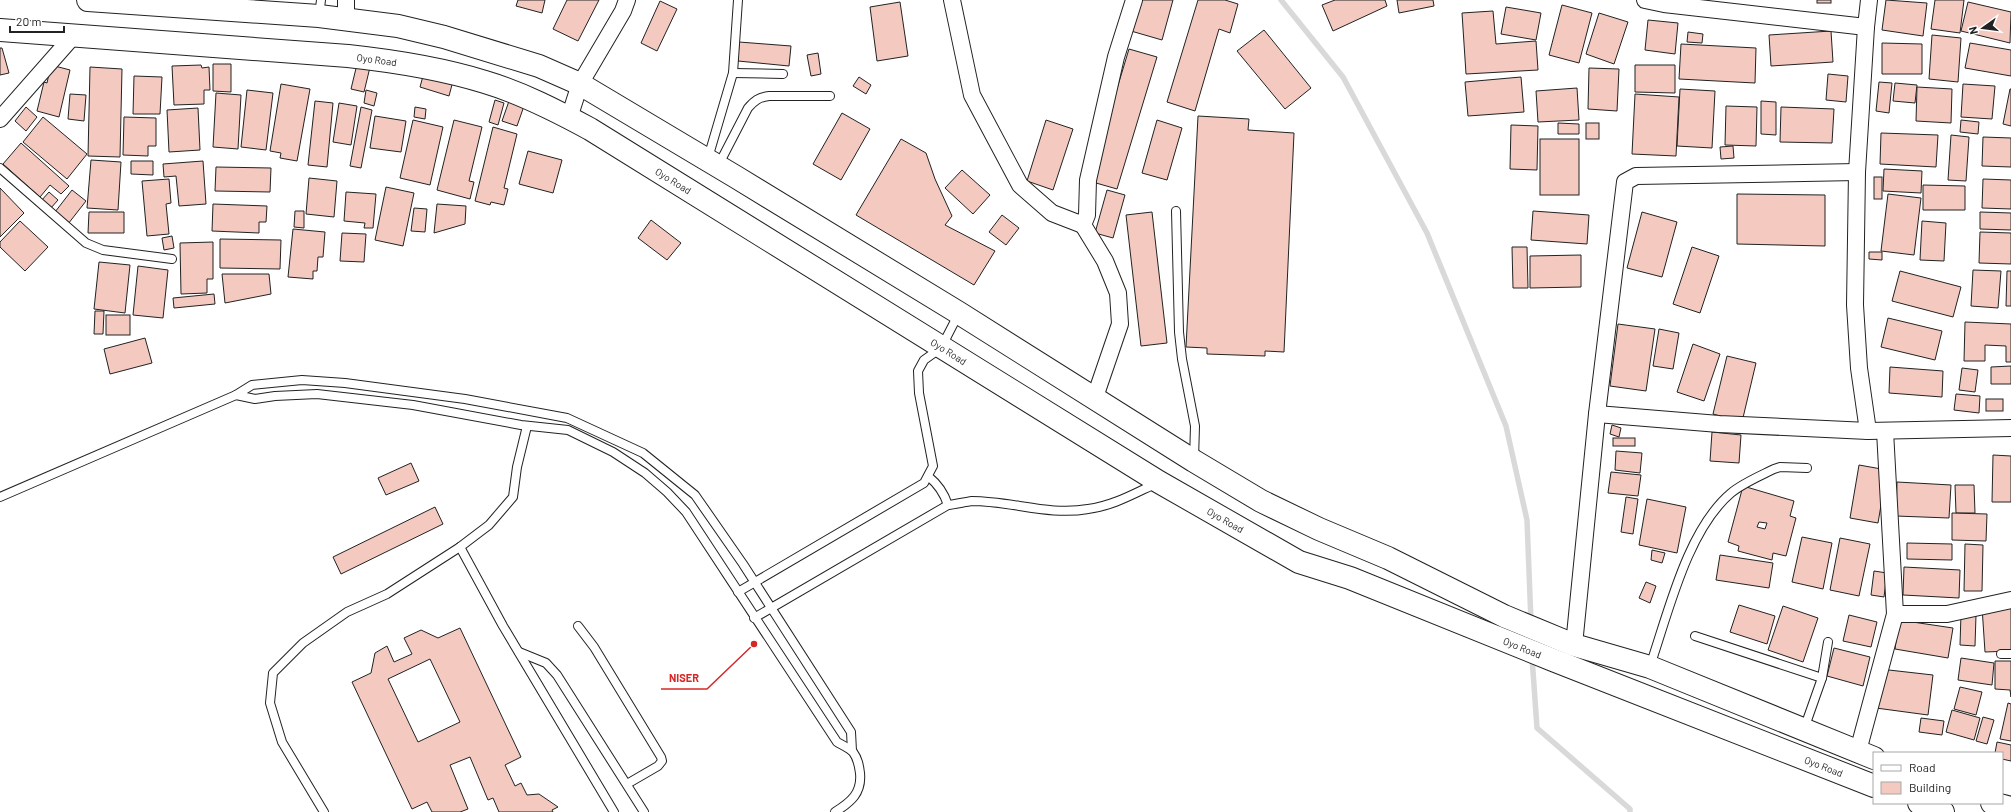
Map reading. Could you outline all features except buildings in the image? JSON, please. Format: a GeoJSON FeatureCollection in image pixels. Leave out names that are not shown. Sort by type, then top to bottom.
{"type":"FeatureCollection","features":[{"type":"Feature","properties":{"kind":"highway"},"geometry":{"type":"LineString","coordinates":[[88,0],[346,10],[398,26],[451,39],[539,66],[580,84],[959,313],[1095,397],[1194,461],[1261,501],[1319,529],[1388,558],[1504,616],[1570,643],[1650,667],[1866,755]]}},
{"type":"Feature","properties":{"kind":"highway","name":"Oyo Road"},"geometry":{"type":"LineString","coordinates":[[0,30],[75,34],[396,61],[486,82],[521,95],[569,118],[1159,482],[1299,562],[1350,578],[1553,660],[1873,786]]}},
{"type":"Feature","properties":{"kind":"highway"},"geometry":{"type":"LineString","coordinates":[[1922,804],[1943,812]]}},
{"type":"Feature","properties":{"kind":"highway"},"geometry":{"type":"LineString","coordinates":[[1996,804],[2011,808]]}},
{"type":"Feature","properties":{"kind":"street"},"geometry":{"type":"LineString","coordinates":[[569,118],[580,84],[623,11],[627,0]]}},
{"type":"Feature","properties":{"kind":"street"},"geometry":{"type":"LineString","coordinates":[[952,0],[972,95],[1020,185],[1052,213],[1083,226],[1106,261],[1118,293],[1120,324],[1095,397]]}},
{"type":"Feature","properties":{"kind":"street"},"geometry":{"type":"LineString","coordinates":[[1083,226],[1087,215],[1088,180],[1114,65],[1134,0]]}},
{"type":"Feature","properties":{"kind":"street"},"geometry":{"type":"LineString","coordinates":[[1645,0],[1866,27]]}},
{"type":"Feature","properties":{"kind":"street"},"geometry":{"type":"LineString","coordinates":[[1868,431],[1859,368],[1855,305],[1857,172],[1869,0]]}},
{"type":"Feature","properties":{"kind":"street"},"geometry":{"type":"LineString","coordinates":[[0,119],[75,34]]}},
{"type":"Feature","properties":{"kind":"street"},"geometry":{"type":"LineString","coordinates":[[1570,643],[1625,182],[1636,176],[1857,172]]}},
{"type":"Feature","properties":{"kind":"street"},"geometry":{"type":"LineString","coordinates":[[1597,414],[1719,424],[1868,431],[2011,428]]}},
{"type":"Feature","properties":{"kind":"street"},"geometry":{"type":"LineString","coordinates":[[1866,755],[1895,614],[1885,431]]}},
{"type":"Feature","properties":{"kind":"street"},"geometry":{"type":"LineString","coordinates":[[1895,614],[1947,614],[2011,600]]}},
{"type":"Feature","properties":{"kind":"lane"},"geometry":{"type":"LineString","coordinates":[[712,164],[734,73],[738,0]]}},
{"type":"Feature","properties":{"kind":"lane"},"geometry":{"type":"LineString","coordinates":[[734,73],[783,74]]}},
{"type":"Feature","properties":{"kind":"lane"},"geometry":{"type":"LineString","coordinates":[[712,164],[754,101],[769,96],[830,96]]}},
{"type":"Feature","properties":{"kind":"lane"},"geometry":{"type":"LineString","coordinates":[[0,168],[86,243],[103,250],[172,259]]}},
{"type":"Feature","properties":{"kind":"lane"},"geometry":{"type":"LineString","coordinates":[[1176,211],[1179,332],[1182,359],[1195,426],[1194,461]]}},
{"type":"Feature","properties":{"kind":"lane"},"geometry":{"type":"LineString","coordinates":[[738,592],[924,483],[929,477],[933,466],[919,393],[918,371],[924,360],[941,348],[959,313]]}},
{"type":"Feature","properties":{"kind":"lane"},"geometry":{"type":"LineString","coordinates":[[0,497],[236,395],[252,385],[309,380],[345,383],[465,399],[567,418],[643,453],[695,495],[754,582],[851,732],[852,751],[859,763],[861,785],[856,795],[846,806],[835,812]]}},
{"type":"Feature","properties":{"kind":"lane"},"geometry":{"type":"LineString","coordinates":[[236,395],[255,400],[275,396],[318,394],[413,405],[527,426],[568,430],[613,452],[645,473],[667,492],[686,512],[754,618],[837,742],[852,751]]}},
{"type":"Feature","properties":{"kind":"lane"},"geometry":{"type":"LineString","coordinates":[[324,812],[282,742],[270,703],[273,673],[303,643],[346,612],[386,594],[460,547],[489,526],[513,496],[517,467],[527,426]]}},
{"type":"Feature","properties":{"kind":"lane"},"geometry":{"type":"LineString","coordinates":[[1650,667],[1686,562],[1702,527],[1717,507],[1732,493],[1774,469],[1806,468]]}},
{"type":"Feature","properties":{"kind":"lane"},"geometry":{"type":"LineString","coordinates":[[929,477],[939,485],[944,493],[948,506]]}},
{"type":"Feature","properties":{"kind":"lane"},"geometry":{"type":"LineString","coordinates":[[754,618],[770,607],[948,506],[971,501],[996,502],[1066,511],[1087,510],[1106,506],[1159,482]]}},
{"type":"Feature","properties":{"kind":"lane"},"geometry":{"type":"LineString","coordinates":[[460,547],[519,652],[614,812]]}},
{"type":"Feature","properties":{"kind":"lane"},"geometry":{"type":"LineString","coordinates":[[578,626],[594,647],[661,757],[662,761],[658,766],[627,784]]}},
{"type":"Feature","properties":{"kind":"lane"},"geometry":{"type":"LineString","coordinates":[[1695,636],[1822,678]]}},
{"type":"Feature","properties":{"kind":"lane"},"geometry":{"type":"LineString","coordinates":[[1804,730],[1822,678],[1828,642]]}},
{"type":"Feature","properties":{"kind":"lane"},"geometry":{"type":"LineString","coordinates":[[519,652],[546,663],[557,675],[644,812]]}},
{"type":"Feature","properties":{"kind":"lane"},"geometry":{"type":"LineString","coordinates":[[2001,654],[2011,654]]}},
{"type":"Feature","properties":{"kind":"waterway"},"geometry":{"type":"LineString","coordinates":[[1281,0],[1343,77],[1427,233],[1506,426],[1527,520],[1531,622]]}},
{"type":"Feature","properties":{"kind":"waterway"},"geometry":{"type":"LineString","coordinates":[[1532,657],[1537,728],[1630,809],[1630,812]]}},
{"type":"Feature","properties":{"kind":"place","name":"NISER"},"geometry":{"type":"Point","coordinates":[754,644]}}]}
